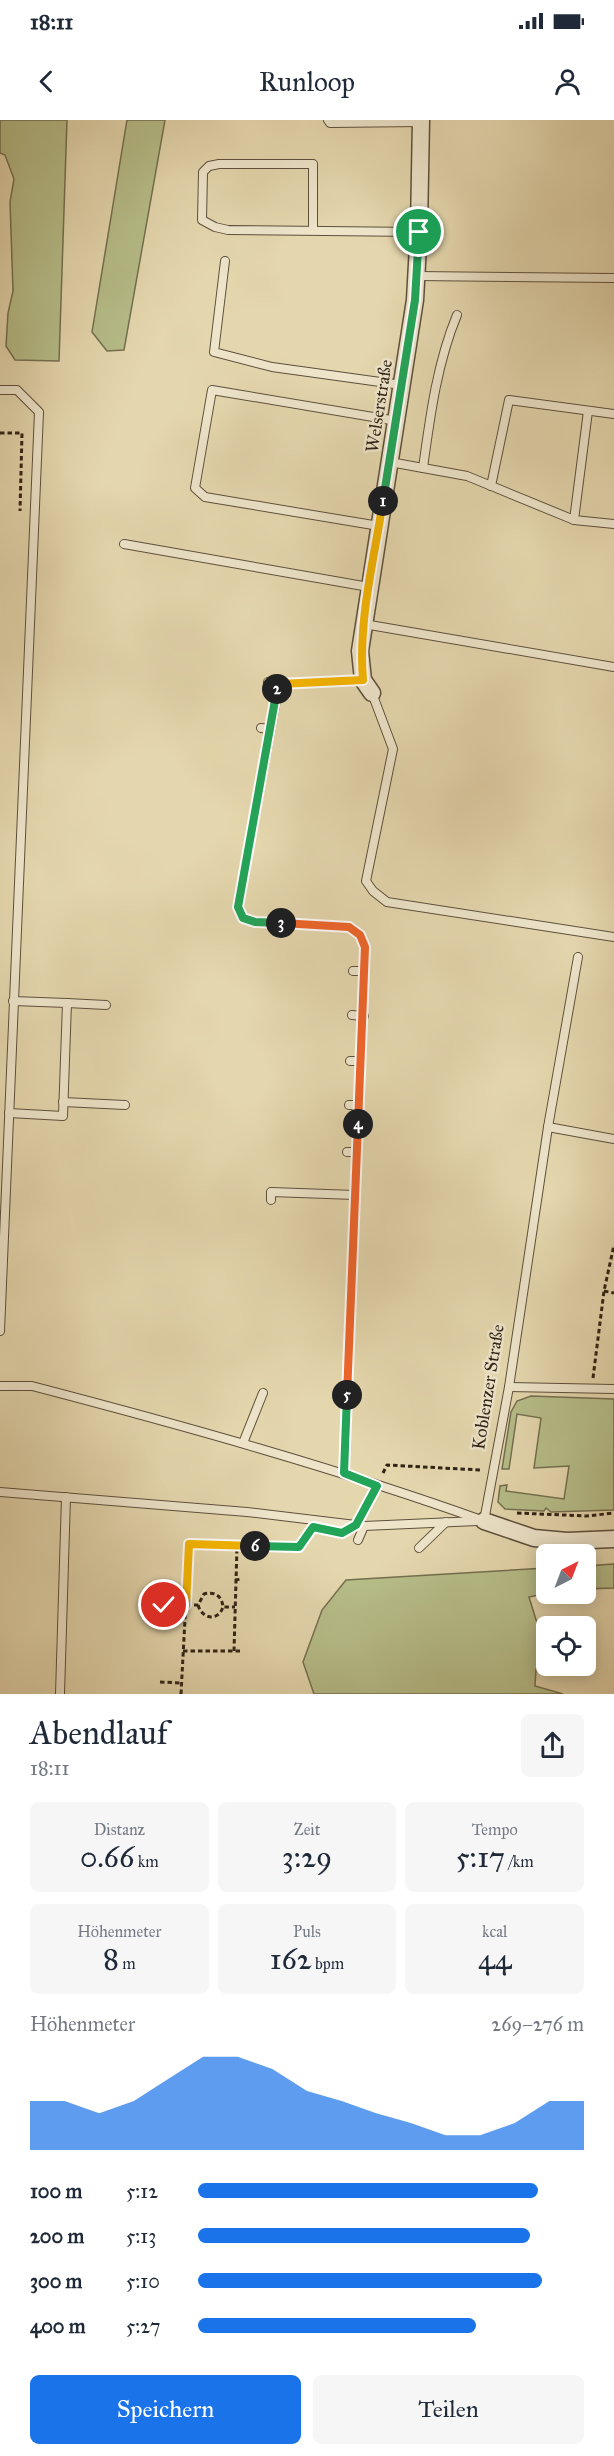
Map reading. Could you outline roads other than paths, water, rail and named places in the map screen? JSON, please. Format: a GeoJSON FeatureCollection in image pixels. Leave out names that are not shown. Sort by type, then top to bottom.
{"type":"FeatureCollection","features":[{"type":"Feature","properties":{"kind":"street","name":"Welserstraße"},"geometry":{"type":"LineString","coordinates":[[368,687],[360,651],[415,300],[421,121]]}},
{"type":"Feature","properties":{"kind":"street"},"geometry":{"type":"LineString","coordinates":[[484,1521],[534,1538],[567,1541],[614,1539]]}},
{"type":"Feature","properties":{"kind":"lane"},"geometry":{"type":"LineString","coordinates":[[328,120],[330,123],[421,121]]}},
{"type":"Feature","properties":{"kind":"lane"},"geometry":{"type":"LineString","coordinates":[[314,231],[314,164],[219,164],[210,166],[203,172],[202,220],[214,227],[228,230],[314,231],[419,232]]}},
{"type":"Feature","properties":{"kind":"lane"},"geometry":{"type":"LineString","coordinates":[[225,261],[214,352],[272,367],[402,385]]}},
{"type":"Feature","properties":{"kind":"lane"},"geometry":{"type":"LineString","coordinates":[[416,276],[614,278]]}},
{"type":"Feature","properties":{"kind":"lane"},"geometry":{"type":"LineString","coordinates":[[423,468],[433,399],[457,315]]}},
{"type":"Feature","properties":{"kind":"lane"},"geometry":{"type":"LineString","coordinates":[[0,390],[17,390],[39,412],[0,1331]]}},
{"type":"Feature","properties":{"kind":"lane"},"geometry":{"type":"LineString","coordinates":[[379,526],[205,497],[195,488],[212,390],[397,421]]}},
{"type":"Feature","properties":{"kind":"lane"},"geometry":{"type":"LineString","coordinates":[[491,486],[509,400],[614,414]]}},
{"type":"Feature","properties":{"kind":"lane"},"geometry":{"type":"LineString","coordinates":[[574,520],[588,411]]}},
{"type":"Feature","properties":{"kind":"lane"},"geometry":{"type":"LineString","coordinates":[[390,462],[467,476],[574,520],[614,524]]}},
{"type":"Feature","properties":{"kind":"lane"},"geometry":{"type":"LineString","coordinates":[[124,544],[369,587]]}},
{"type":"Feature","properties":{"kind":"lane"},"geometry":{"type":"LineString","coordinates":[[363,624],[614,667]]}},
{"type":"Feature","properties":{"kind":"lane"},"geometry":{"type":"LineString","coordinates":[[268,682],[368,687],[393,749],[366,881],[373,891],[387,902],[614,937]]}},
{"type":"Feature","properties":{"kind":"lane"},"geometry":{"type":"LineString","coordinates":[[279,684],[265,729],[241,869],[238,907],[243,918],[255,922],[349,927],[360,935],[365,947],[359,1105],[352,1152],[355,1195],[344,1473]]}},
{"type":"Feature","properties":{"kind":"lane","name":"Koblenzer Straße"},"geometry":{"type":"LineString","coordinates":[[484,1521],[509,1387],[548,1127],[578,957]]}},
{"type":"Feature","properties":{"kind":"lane"},"geometry":{"type":"LineString","coordinates":[[353,971],[364,971]]}},
{"type":"Feature","properties":{"kind":"lane"},"geometry":{"type":"LineString","coordinates":[[14,1001],[106,1005]]}},
{"type":"Feature","properties":{"kind":"lane"},"geometry":{"type":"LineString","coordinates":[[9,1113],[63,1116],[67,1003]]}},
{"type":"Feature","properties":{"kind":"lane"},"geometry":{"type":"LineString","coordinates":[[352,1015],[364,1016]]}},
{"type":"Feature","properties":{"kind":"lane"},"geometry":{"type":"LineString","coordinates":[[350,1061],[361,1061]]}},
{"type":"Feature","properties":{"kind":"lane"},"geometry":{"type":"LineString","coordinates":[[63,1102],[125,1105]]}},
{"type":"Feature","properties":{"kind":"lane"},"geometry":{"type":"LineString","coordinates":[[349,1105],[359,1105]]}},
{"type":"Feature","properties":{"kind":"lane"},"geometry":{"type":"LineString","coordinates":[[548,1127],[614,1139]]}},
{"type":"Feature","properties":{"kind":"lane"},"geometry":{"type":"LineString","coordinates":[[271,1200],[271,1192],[355,1195]]}},
{"type":"Feature","properties":{"kind":"lane"},"geometry":{"type":"LineString","coordinates":[[0,1386],[32,1386],[243,1443],[344,1473],[484,1521]]}},
{"type":"Feature","properties":{"kind":"lane"},"geometry":{"type":"LineString","coordinates":[[509,1387],[614,1389]]}},
{"type":"Feature","properties":{"kind":"lane"},"geometry":{"type":"LineString","coordinates":[[243,1443],[263,1393]]}},
{"type":"Feature","properties":{"kind":"lane"},"geometry":{"type":"LineString","coordinates":[[0,1492],[247,1512],[360,1526],[484,1521]]}},
{"type":"Feature","properties":{"kind":"lane"},"geometry":{"type":"LineString","coordinates":[[60,1694],[66,1497]]}},
{"type":"Feature","properties":{"kind":"lane"},"geometry":{"type":"LineString","coordinates":[[420,1548],[446,1522]]}},
{"type":"Feature","properties":{"kind":"lane"},"geometry":{"type":"LineString","coordinates":[[358,1540],[360,1526]]}}]}
